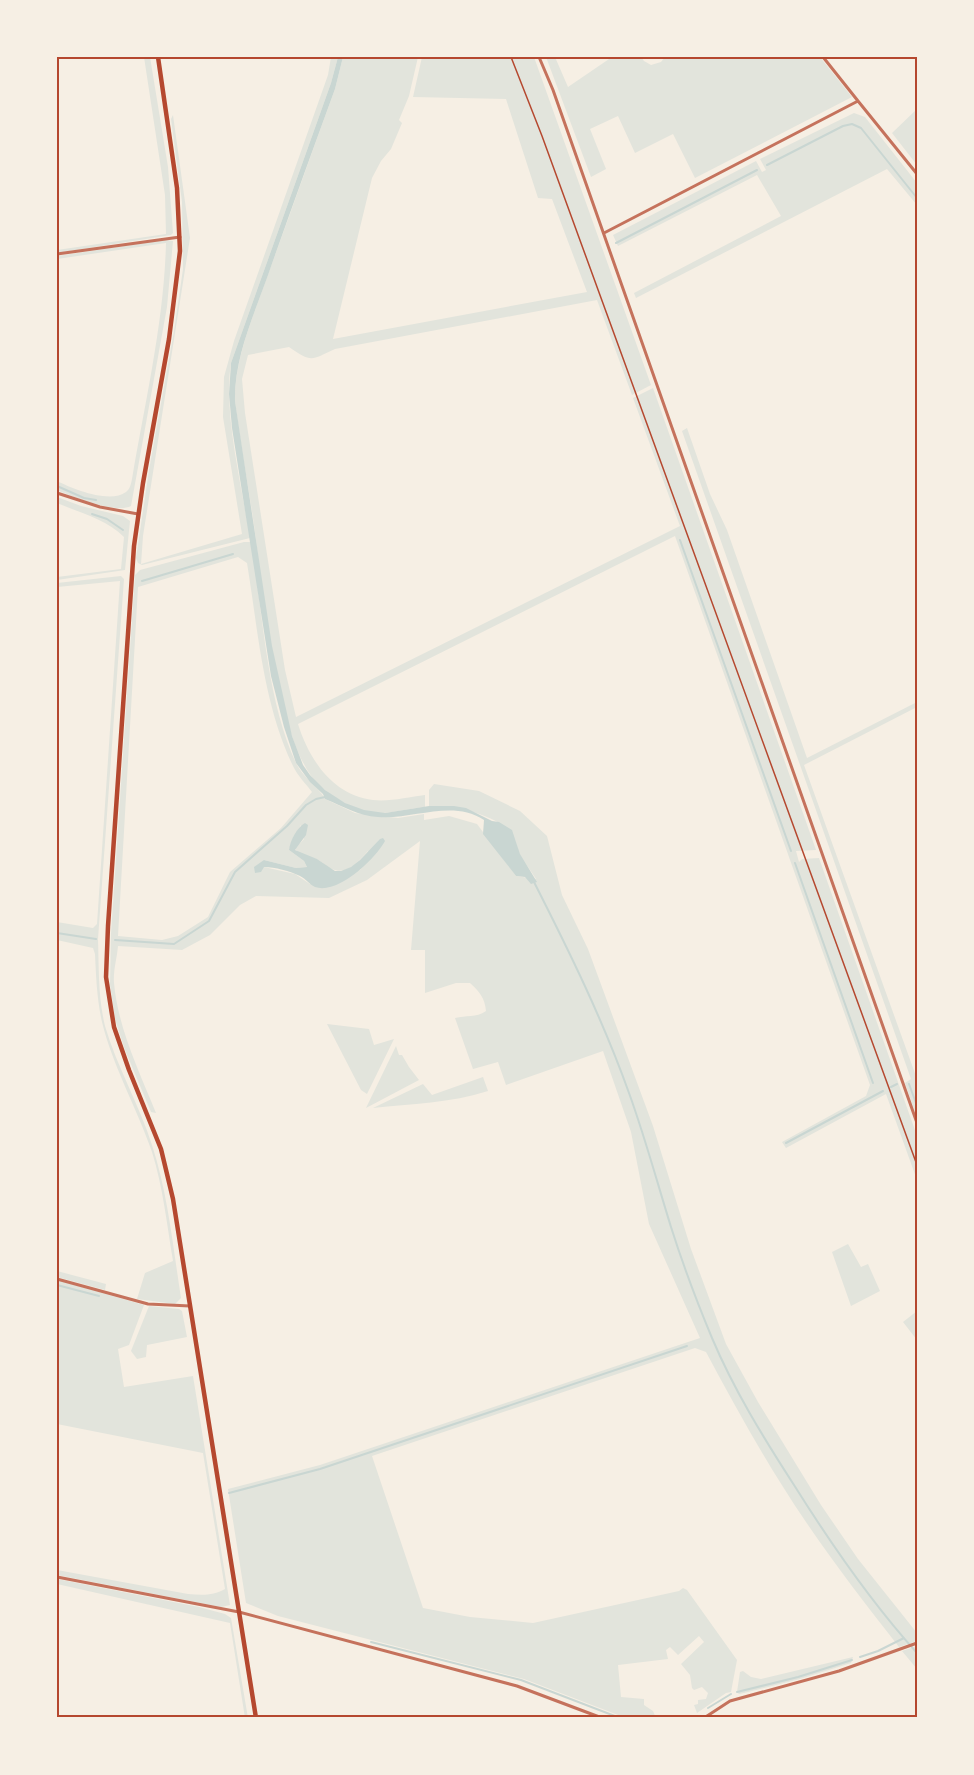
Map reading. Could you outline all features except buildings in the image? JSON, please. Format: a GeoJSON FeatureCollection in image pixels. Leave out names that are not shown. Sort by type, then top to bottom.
{"type":"FeatureCollection","features":[{"type":"Feature","properties":{"kind":"main road"},"geometry":{"type":"LineString","coordinates":[[158,57],[177,188],[180,237],[174,304],[138,514],[132,572],[106,977],[114,1027],[129,1070],[154,1127],[168,1174],[256,1718]]}},
{"type":"Feature","properties":{"kind":"street"},"geometry":{"type":"LineString","coordinates":[[539,57],[604,233],[917,1123]]}},
{"type":"Feature","properties":{"kind":"street"},"geometry":{"type":"LineString","coordinates":[[823,57],[917,174]]}},
{"type":"Feature","properties":{"kind":"street"},"geometry":{"type":"LineString","coordinates":[[604,233],[858,101]]}},
{"type":"Feature","properties":{"kind":"street"},"geometry":{"type":"LineString","coordinates":[[57,254],[180,237]]}},
{"type":"Feature","properties":{"kind":"street"},"geometry":{"type":"LineString","coordinates":[[57,493],[100,507],[138,514]]}},
{"type":"Feature","properties":{"kind":"street"},"geometry":{"type":"LineString","coordinates":[[57,1279],[148,1304],[190,1306]]}},
{"type":"Feature","properties":{"kind":"street"},"geometry":{"type":"LineString","coordinates":[[57,1577],[239,1612],[517,1686],[602,1718]]}},
{"type":"Feature","properties":{"kind":"street"},"geometry":{"type":"LineString","coordinates":[[704,1718],[730,1701],[839,1671],[917,1643]]}},
{"type":"Feature","properties":{"kind":"path"},"geometry":{"type":"LineString","coordinates":[[511,57],[917,1165]]}},
{"type":"Feature","properties":{"kind":"shaded area"},"geometry":{"type":"Polygon","coordinates":[[[144,57],[150,57],[168,167],[173,233],[57,253],[57,250],[166,234],[165,195],[144,57]]]}},
{"type":"Feature","properties":{"kind":"shaded area"},"geometry":{"type":"Polygon","coordinates":[[[331,57],[338,57],[331,83],[231,363],[229,404],[231,427],[250,538],[142,565],[138,563],[136,558],[183,269],[182,202],[171,119],[173,115],[190,238],[143,536],[141,564],[242,534],[223,417],[224,377],[234,341],[328,75],[331,57]]]}},
{"type":"Feature","properties":{"kind":"shaded area"},"geometry":{"type":"Polygon","coordinates":[[[338,57],[343,57],[335,89],[250,323],[241,354],[236,385],[235,401],[272,646],[292,736],[303,765],[310,775],[325,790],[345,803],[364,810],[385,813],[429,806],[454,806],[466,808],[512,830],[520,854],[537,882],[531,884],[525,877],[516,876],[483,834],[484,820],[472,814],[446,811],[378,817],[357,813],[325,799],[296,763],[271,676],[232,428],[229,394],[231,363],[331,83],[338,57]]]}},
{"type":"Feature","properties":{"kind":"shaded area"},"geometry":{"type":"Polygon","coordinates":[[[343,57],[418,57],[409,96],[399,120],[402,123],[391,149],[372,178],[333,339],[587,292],[552,199],[538,198],[506,99],[413,97],[422,57],[534,57],[651,385],[632,395],[597,300],[335,349],[312,358],[307,358],[289,347],[248,355],[242,379],[245,413],[285,670],[296,717],[680,526],[633,398],[653,388],[816,850],[796,851],[799,862],[802,859],[819,858],[917,1136],[917,1180],[886,1094],[786,1148],[782,1142],[866,1096],[870,1085],[675,536],[298,724],[316,762],[334,783],[346,791],[358,797],[373,800],[392,800],[425,795],[425,807],[384,813],[357,809],[326,791],[304,765],[292,735],[273,659],[235,401],[238,368],[247,334],[335,89],[343,57]]]}},
{"type":"Feature","properties":{"kind":"shaded area"},"geometry":{"type":"Polygon","coordinates":[[[546,57],[555,57],[568,87],[612,57],[641,57],[651,65],[661,62],[665,57],[820,57],[852,97],[695,178],[673,134],[635,153],[618,116],[590,129],[606,169],[591,177],[546,57]]]}},
{"type":"Feature","properties":{"kind":"shaded area"},"geometry":{"type":"Polygon","coordinates":[[[917,109],[917,165],[892,133],[917,109]]]}},
{"type":"Feature","properties":{"kind":"shaded area"},"geometry":{"type":"Polygon","coordinates":[[[854,113],[865,117],[917,183],[917,205],[887,169],[636,298],[634,293],[781,216],[757,175],[618,246],[613,235],[756,161],[762,172],[766,170],[760,159],[854,113]]]}},
{"type":"Feature","properties":{"kind":"shaded area"},"geometry":{"type":"Polygon","coordinates":[[[165,240],[173,241],[167,307],[131,506],[115,508],[105,506],[57,490],[57,481],[101,496],[119,495],[129,488],[158,332],[166,243],[57,259],[57,256],[165,240]]]}},
{"type":"Feature","properties":{"kind":"shaded area"},"geometry":{"type":"Polygon","coordinates":[[[687,428],[710,494],[727,530],[807,758],[917,702],[917,707],[804,765],[917,1079],[917,1118],[905,1083],[911,1079],[682,431],[687,428]]]}},
{"type":"Feature","properties":{"kind":"shaded area"},"geometry":{"type":"Polygon","coordinates":[[[57,497],[81,506],[123,516],[130,521],[125,570],[57,580],[57,577],[121,569],[124,537],[101,521],[57,503],[57,497]]]}},
{"type":"Feature","properties":{"kind":"shaded area"},"geometry":{"type":"Polygon","coordinates":[[[251,542],[267,654],[278,711],[296,763],[325,799],[355,813],[398,818],[424,814],[424,820],[449,816],[477,824],[516,876],[536,879],[520,855],[511,833],[504,826],[485,816],[462,809],[429,806],[429,790],[434,784],[479,791],[520,811],[547,836],[562,895],[588,949],[653,1126],[691,1249],[726,1344],[758,1402],[821,1505],[858,1559],[917,1633],[917,1641],[899,1647],[851,1585],[779,1481],[706,1352],[695,1348],[372,1456],[423,1608],[470,1617],[533,1623],[679,1591],[683,1588],[687,1590],[737,1660],[731,1692],[697,1713],[694,1705],[698,1704],[698,1700],[706,1699],[708,1693],[702,1687],[694,1690],[692,1688],[690,1675],[681,1664],[704,1642],[699,1636],[678,1655],[670,1647],[666,1650],[668,1659],[618,1665],[621,1697],[644,1699],[644,1705],[653,1711],[656,1718],[626,1718],[524,1679],[278,1616],[246,1603],[228,1489],[320,1465],[700,1338],[649,1224],[631,1132],[603,1051],[506,1085],[498,1062],[473,1069],[455,1018],[475,1016],[486,1011],[483,999],[476,989],[470,983],[456,983],[425,993],[425,950],[411,950],[420,841],[367,880],[329,898],[256,896],[240,905],[210,935],[182,950],[118,946],[114,978],[116,1000],[130,1049],[156,1113],[151,1112],[125,1050],[115,1019],[110,984],[111,934],[135,575],[140,570],[251,542]],[[238,557],[138,587],[118,936],[162,940],[178,936],[208,917],[230,872],[281,828],[312,792],[293,766],[275,717],[263,666],[247,563],[238,557]],[[301,825],[289,850],[304,861],[307,867],[296,868],[264,860],[264,867],[295,874],[310,884],[360,870],[369,860],[368,851],[348,869],[337,871],[302,854],[295,849],[304,839],[301,825]]]}},
{"type":"Feature","properties":{"kind":"shaded area"},"geometry":{"type":"Polygon","coordinates":[[[121,576],[124,579],[98,939],[100,993],[105,1026],[110,1041],[147,1130],[158,1164],[181,1298],[175,1304],[137,1299],[145,1273],[173,1261],[159,1179],[152,1152],[102,1022],[93,948],[57,940],[57,922],[93,928],[97,924],[120,581],[57,587],[57,583],[121,576]]]}},
{"type":"Feature","properties":{"kind":"shaded area"},"geometry":{"type":"Polygon","coordinates":[[[305,823],[308,825],[306,835],[295,850],[317,859],[335,871],[351,867],[380,839],[383,838],[385,841],[365,866],[334,886],[315,887],[296,874],[273,868],[264,867],[261,872],[255,873],[254,867],[264,860],[296,868],[307,867],[304,861],[289,850],[294,835],[305,823]]]}},
{"type":"Feature","properties":{"kind":"shaded area"},"geometry":{"type":"Polygon","coordinates":[[[327,1024],[369,1029],[374,1045],[394,1039],[367,1094],[361,1090],[327,1024]]]}},
{"type":"Feature","properties":{"kind":"shaded area"},"geometry":{"type":"Polygon","coordinates":[[[396,1046],[399,1055],[402,1055],[419,1080],[366,1108],[396,1046]]]}},
{"type":"Feature","properties":{"kind":"shaded area"},"geometry":{"type":"Polygon","coordinates":[[[483,1077],[488,1091],[474,1095],[431,1103],[373,1108],[423,1084],[432,1095],[483,1077]]]}},
{"type":"Feature","properties":{"kind":"shaded area"},"geometry":{"type":"Polygon","coordinates":[[[848,1244],[861,1267],[868,1264],[880,1291],[851,1306],[832,1252],[848,1244]]]}},
{"type":"Feature","properties":{"kind":"shaded area"},"geometry":{"type":"Polygon","coordinates":[[[57,1271],[106,1284],[105,1290],[57,1277],[57,1271]]]}},
{"type":"Feature","properties":{"kind":"shaded area"},"geometry":{"type":"Polygon","coordinates":[[[57,1280],[144,1305],[129,1345],[118,1349],[124,1387],[193,1376],[230,1605],[221,1607],[57,1575],[57,1570],[188,1594],[212,1594],[225,1589],[203,1453],[57,1424],[57,1280]]]}},
{"type":"Feature","properties":{"kind":"shaded area"},"geometry":{"type":"Polygon","coordinates":[[[149,1306],[182,1311],[187,1337],[147,1345],[146,1357],[137,1359],[131,1351],[149,1306]]]}},
{"type":"Feature","properties":{"kind":"shaded area"},"geometry":{"type":"Polygon","coordinates":[[[917,1311],[917,1340],[903,1322],[917,1311]]]}},
{"type":"Feature","properties":{"kind":"shaded area"},"geometry":{"type":"Polygon","coordinates":[[[57,1579],[199,1607],[225,1614],[231,1618],[248,1718],[245,1718],[230,1623],[57,1584],[57,1579]]]}},
{"type":"Feature","properties":{"kind":"shaded area"},"geometry":{"type":"Polygon","coordinates":[[[917,1646],[917,1669],[902,1651],[917,1646]]]}},
{"type":"Feature","properties":{"kind":"shaded area"},"geometry":{"type":"Polygon","coordinates":[[[853,1657],[851,1663],[800,1679],[744,1693],[737,1692],[740,1672],[743,1671],[751,1677],[761,1679],[853,1657]]]}},
{"type":"Feature","properties":{"kind":"waterway"},"geometry":{"type":"LineString","coordinates":[[767,165],[843,126],[852,124],[861,128],[917,198]]}},
{"type":"Feature","properties":{"kind":"waterway"},"geometry":{"type":"LineString","coordinates":[[616,243],[757,170]]}},
{"type":"Feature","properties":{"kind":"waterway"},"geometry":{"type":"LineString","coordinates":[[57,486],[84,498],[96,500]]}},
{"type":"Feature","properties":{"kind":"waterway"},"geometry":{"type":"LineString","coordinates":[[92,514],[107,519],[123,530]]}},
{"type":"Feature","properties":{"kind":"waterway"},"geometry":{"type":"LineString","coordinates":[[680,540],[791,851]]}},
{"type":"Feature","properties":{"kind":"waterway"},"geometry":{"type":"LineString","coordinates":[[142,581],[233,554]]}},
{"type":"Feature","properties":{"kind":"waterway"},"geometry":{"type":"LineString","coordinates":[[115,940],[174,944],[209,921],[235,872],[287,826],[306,805],[325,797]]}},
{"type":"Feature","properties":{"kind":"waterway"},"geometry":{"type":"LineString","coordinates":[[795,863],[873,1083]]}},
{"type":"Feature","properties":{"kind":"waterway"},"geometry":{"type":"LineString","coordinates":[[534,882],[585,986],[619,1066],[685,1269],[712,1338],[730,1376],[771,1449],[837,1550],[867,1593],[917,1653]]}},
{"type":"Feature","properties":{"kind":"waterway"},"geometry":{"type":"LineString","coordinates":[[57,933],[96,939]]}},
{"type":"Feature","properties":{"kind":"waterway"},"geometry":{"type":"LineString","coordinates":[[891,1087],[897,1084]]}},
{"type":"Feature","properties":{"kind":"waterway"},"geometry":{"type":"LineString","coordinates":[[909,1084],[917,1106]]}},
{"type":"Feature","properties":{"kind":"waterway"},"geometry":{"type":"LineString","coordinates":[[786,1143],[883,1091]]}},
{"type":"Feature","properties":{"kind":"waterway"},"geometry":{"type":"LineString","coordinates":[[57,1285],[99,1296]]}},
{"type":"Feature","properties":{"kind":"waterway"},"geometry":{"type":"LineString","coordinates":[[229,1493],[320,1469],[687,1346]]}},
{"type":"Feature","properties":{"kind":"waterway"},"geometry":{"type":"LineString","coordinates":[[860,1657],[904,1638]]}},
{"type":"Feature","properties":{"kind":"waterway"},"geometry":{"type":"LineString","coordinates":[[371,1642],[521,1680],[620,1718]]}},
{"type":"Feature","properties":{"kind":"waterway"},"geometry":{"type":"LineString","coordinates":[[737,1692],[798,1677],[852,1660]]}},
{"type":"Feature","properties":{"kind":"waterway"},"geometry":{"type":"LineString","coordinates":[[708,1708],[731,1694]]}}]}
